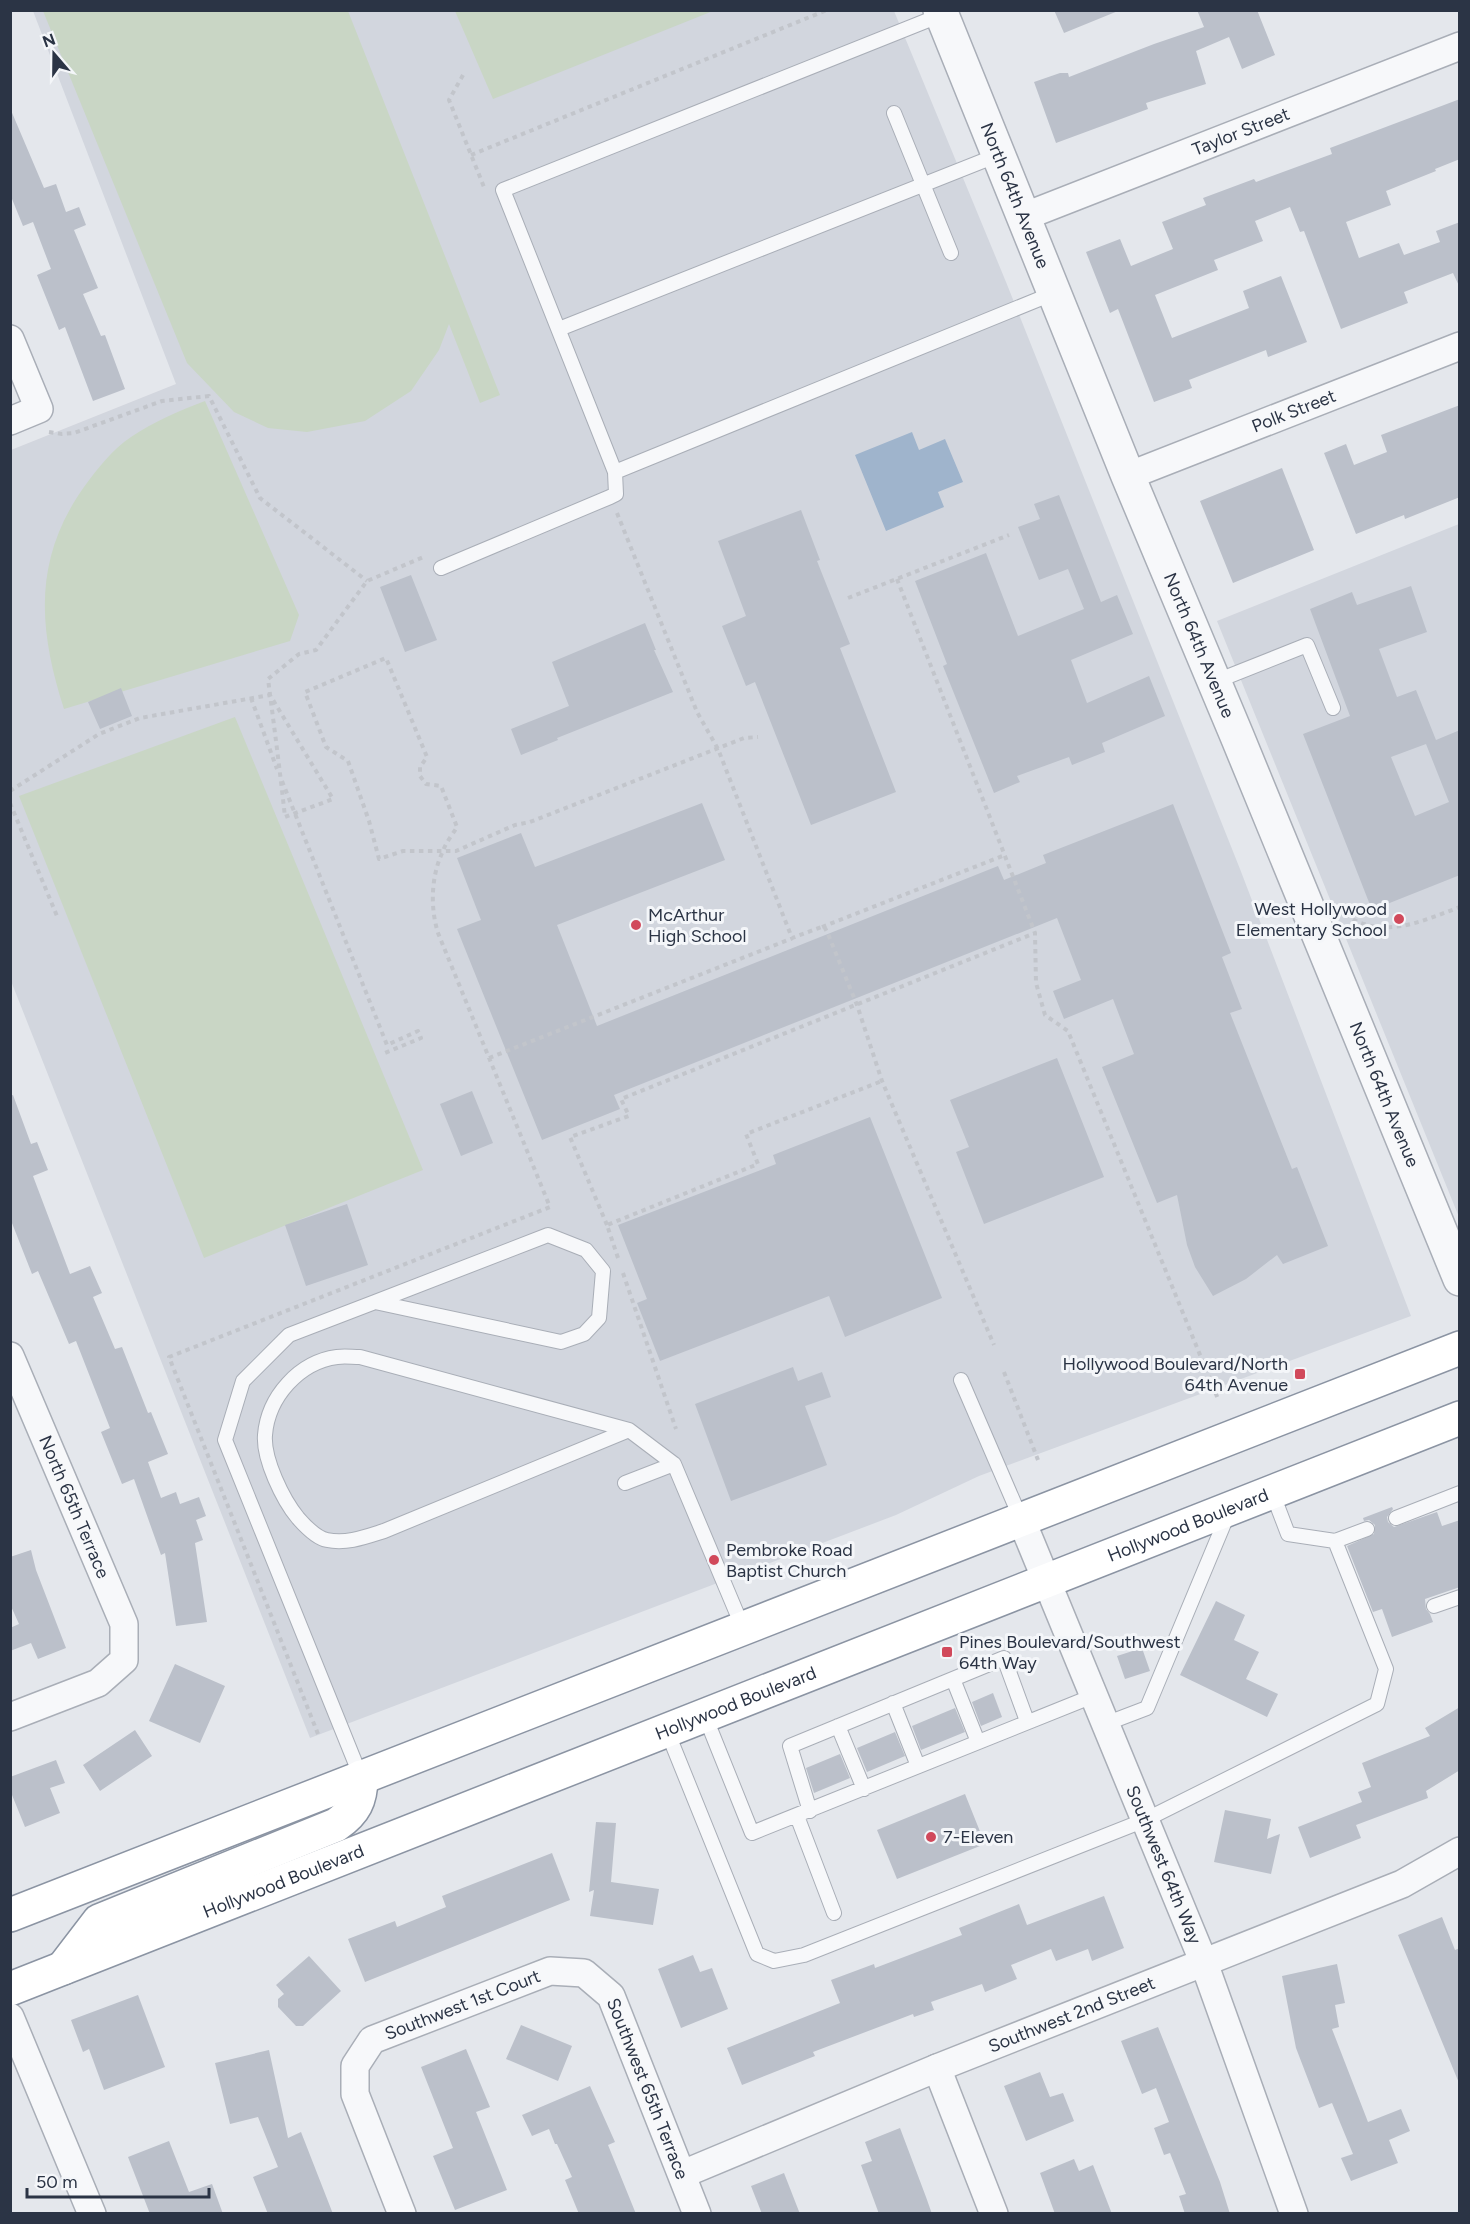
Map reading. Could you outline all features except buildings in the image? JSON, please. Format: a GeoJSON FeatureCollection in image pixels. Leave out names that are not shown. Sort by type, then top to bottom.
{"type":"FeatureCollection","features":[{"type":"Feature","properties":{"kind":"highway"},"geometry":{"type":"LineString","coordinates":[[10,1915],[1460,1348]]}},
{"type":"Feature","properties":{"kind":"highway","name":"Hollywood Boulevard"},"geometry":{"type":"LineString","coordinates":[[10,1989],[1460,1418]]}},
{"type":"Feature","properties":{"kind":"highway"},"geometry":{"type":"LineString","coordinates":[[63,1968],[99,1921],[336,1824],[350,1815],[361,1793],[361,1777]]}},
{"type":"Feature","properties":{"kind":"street","name":"North 64th Avenue"},"geometry":{"type":"LineString","coordinates":[[940,13],[1128,476],[1460,1279]]}},
{"type":"Feature","properties":{"kind":"street","name":"Taylor Street"},"geometry":{"type":"LineString","coordinates":[[1023,216],[1460,46]]}},
{"type":"Feature","properties":{"kind":"street"},"geometry":{"type":"LineString","coordinates":[[10,339],[42,421],[10,421]]}},
{"type":"Feature","properties":{"kind":"street","name":"Polk Street"},"geometry":{"type":"LineString","coordinates":[[1128,476],[1460,346]]}},
{"type":"Feature","properties":{"kind":"street","name":"North 65th Terrace"},"geometry":{"type":"LineString","coordinates":[[10,1356],[124,1624],[124,1660],[98,1683],[10,1717]]}},
{"type":"Feature","properties":{"kind":"street","name":"Southwest 64th Way"},"geometry":{"type":"LineString","coordinates":[[1021,1519],[1204,1963],[1294,2214]]}},
{"type":"Feature","properties":{"kind":"street","name":"Southwest 2nd Street"},"geometry":{"type":"LineString","coordinates":[[683,2174],[937,2068],[1402,1884],[1460,1851]]}},
{"type":"Feature","properties":{"kind":"street","name":"Southwest 1st Court"},"geometry":{"type":"LineString","coordinates":[[402,2214],[354,2094],[356,2066],[372,2040],[550,1971],[584,1973]]}},
{"type":"Feature","properties":{"kind":"street","name":"Southwest 65th Terrace"},"geometry":{"type":"LineString","coordinates":[[584,1973],[611,1996],[697,2214]]}},
{"type":"Feature","properties":{"kind":"street"},"geometry":{"type":"LineString","coordinates":[[10,2017],[92,2214]]}},
{"type":"Feature","properties":{"kind":"street"},"geometry":{"type":"LineString","coordinates":[[937,2068],[994,2214]]}},
{"type":"Feature","properties":{"kind":"lane"},"geometry":{"type":"LineString","coordinates":[[441,568],[616,494],[615,472],[503,190],[940,13]]}},
{"type":"Feature","properties":{"kind":"lane"},"geometry":{"type":"LineString","coordinates":[[894,113],[951,253]]}},
{"type":"Feature","properties":{"kind":"lane"},"geometry":{"type":"LineString","coordinates":[[559,329],[998,155]]}},
{"type":"Feature","properties":{"kind":"lane"},"geometry":{"type":"LineString","coordinates":[[615,472],[1054,293]]}},
{"type":"Feature","properties":{"kind":"lane"},"geometry":{"type":"LineString","coordinates":[[1214,681],[1307,645],[1333,708]]}},
{"type":"Feature","properties":{"kind":"lane"},"geometry":{"type":"LineString","coordinates":[[361,1777],[225,1440],[243,1381],[290,1335],[375,1302],[548,1235],[586,1250],[603,1271],[599,1317],[584,1334],[561,1342],[375,1302]]}},
{"type":"Feature","properties":{"kind":"lane"},"geometry":{"type":"LineString","coordinates":[[629,1430],[384,1531],[351,1542],[324,1540],[304,1526],[287,1505],[270,1467],[265,1436],[270,1414],[280,1391],[296,1375],[315,1363],[337,1357],[360,1358],[629,1430],[674,1464],[743,1628]]}},
{"type":"Feature","properties":{"kind":"lane"},"geometry":{"type":"LineString","coordinates":[[961,1380],[1021,1519]]}},
{"type":"Feature","properties":{"kind":"lane"},"geometry":{"type":"LineString","coordinates":[[625,1483],[674,1464]]}},
{"type":"Feature","properties":{"kind":"lane"},"geometry":{"type":"LineString","coordinates":[[1272,1492],[1288,1534],[1335,1541],[1367,1529]]}},
{"type":"Feature","properties":{"kind":"lane"},"geometry":{"type":"LineString","coordinates":[[1396,1518],[1460,1493]]}},
{"type":"Feature","properties":{"kind":"lane"},"geometry":{"type":"LineString","coordinates":[[1105,1724],[1147,1708],[1230,1509]]}},
{"type":"Feature","properties":{"kind":"lane"},"geometry":{"type":"LineString","coordinates":[[667,1731],[757,1954],[774,1961],[804,1955],[1145,1820],[1377,1704],[1386,1669],[1335,1541]]}},
{"type":"Feature","properties":{"kind":"lane"},"geometry":{"type":"LineString","coordinates":[[1434,1606],[1460,1597]]}},
{"type":"Feature","properties":{"kind":"lane"},"geometry":{"type":"LineString","coordinates":[[810,1811],[790,1746],[838,1726],[1004,1658],[1027,1721]]}},
{"type":"Feature","properties":{"kind":"lane"},"geometry":{"type":"LineString","coordinates":[[952,1679],[978,1742]]}},
{"type":"Feature","properties":{"kind":"lane"},"geometry":{"type":"LineString","coordinates":[[705,1716],[752,1833],[1093,1696]]}},
{"type":"Feature","properties":{"kind":"lane"},"geometry":{"type":"LineString","coordinates":[[894,1703],[918,1766]]}},
{"type":"Feature","properties":{"kind":"lane"},"geometry":{"type":"LineString","coordinates":[[838,1726],[864,1789]]}},
{"type":"Feature","properties":{"kind":"lane"},"geometry":{"type":"LineString","coordinates":[[797,1816],[834,1913]]}},
{"type":"Feature","properties":{"kind":"path"},"geometry":{"type":"LineString","coordinates":[[471,155],[827,10]]}},
{"type":"Feature","properties":{"kind":"path"},"geometry":{"type":"LineString","coordinates":[[42,421],[62,434],[74,433],[162,401],[209,396],[260,498],[368,581]]}},
{"type":"Feature","properties":{"kind":"path"},"geometry":{"type":"LineString","coordinates":[[848,598],[1009,535]]}},
{"type":"Feature","properties":{"kind":"path"},"geometry":{"type":"LineString","coordinates":[[270,694],[333,799],[285,817],[268,679],[299,654],[316,650],[368,581],[433,554]]}},
{"type":"Feature","properties":{"kind":"path"},"geometry":{"type":"LineString","coordinates":[[897,579],[1035,933],[1036,983],[1045,1016],[1068,1031],[1218,1399]]}},
{"type":"Feature","properties":{"kind":"path"},"geometry":{"type":"LineString","coordinates":[[318,1734],[168,1357],[550,1208],[434,918],[433,885],[442,851],[457,827],[441,786],[426,784],[420,776],[420,766],[427,757],[386,658],[304,692],[326,747],[348,761],[369,822],[379,860],[403,851],[442,851],[456,851],[515,825],[530,822],[744,738],[758,737]]}},
{"type":"Feature","properties":{"kind":"path"},"geometry":{"type":"LineString","coordinates":[[10,791],[99,734],[140,718],[270,694]]}},
{"type":"Feature","properties":{"kind":"path"},"geometry":{"type":"LineString","coordinates":[[250,698],[387,1045],[418,1031],[421,1038],[385,1053]]}},
{"type":"Feature","properties":{"kind":"path"},"geometry":{"type":"LineString","coordinates":[[697,712],[718,748],[792,939]]}},
{"type":"Feature","properties":{"kind":"path"},"geometry":{"type":"LineString","coordinates":[[10,803],[57,916]]}},
{"type":"Feature","properties":{"kind":"path"},"geometry":{"type":"LineString","coordinates":[[489,1058],[1005,855]]}},
{"type":"Feature","properties":{"kind":"path"},"geometry":{"type":"LineString","coordinates":[[1338,908],[1357,922],[1383,928],[1411,925],[1460,907]]}},
{"type":"Feature","properties":{"kind":"path"},"geometry":{"type":"LineString","coordinates":[[824,926],[856,1005],[882,1081],[994,1345]]}},
{"type":"Feature","properties":{"kind":"path"},"geometry":{"type":"LineString","coordinates":[[618,1259],[607,1225],[570,1137],[628,1116],[621,1098],[1035,933]]}},
{"type":"Feature","properties":{"kind":"path"},"geometry":{"type":"LineString","coordinates":[[607,1225],[758,1164],[746,1134],[882,1081]]}},
{"type":"Feature","properties":{"kind":"path"},"geometry":{"type":"LineString","coordinates":[[622,1270],[676,1429]]}},
{"type":"Feature","properties":{"kind":"path"},"geometry":{"type":"LineString","coordinates":[[1004,1372],[1038,1460]]}},
{"type":"Feature","properties":{"kind":"shaded area","name":"McArthur High School"},"geometry":{"type":"Polygon","coordinates":[[[33,11],[894,11],[1006,282],[1240,869],[1411,1316],[979,1476],[896,1515],[310,1738],[11,981],[11,450],[176,384],[33,11]]]}},
{"type":"Feature","properties":{"kind":"shaded area","name":"West Hollywood Elementary School"},"geometry":{"type":"Polygon","coordinates":[[[1459,524],[1459,1217],[1217,621],[1459,524]]]}},
{"type":"Feature","properties":{"kind":"green space"},"geometry":{"type":"Polygon","coordinates":[[[43,11],[348,11],[500,395],[480,403],[449,324],[439,350],[411,391],[365,421],[307,432],[268,428],[234,412],[187,363],[43,11]]]}},
{"type":"Feature","properties":{"kind":"green space"},"geometry":{"type":"Polygon","coordinates":[[[455,11],[713,11],[493,99],[455,11]]]}},
{"type":"Feature","properties":{"kind":"green space"},"geometry":{"type":"Polygon","coordinates":[[[205,401],[299,615],[290,641],[64,709],[49,650],[45,622],[45,595],[48,568],[67,514],[94,473],[124,442],[158,421],[205,401]]]}},
{"type":"Feature","properties":{"kind":"green space"},"geometry":{"type":"Polygon","coordinates":[[[235,717],[423,1170],[204,1258],[19,796],[235,717]]]}},
{"type":"Feature","properties":{"kind":"water"},"geometry":{"type":"Polygon","coordinates":[[[912,432],[919,450],[945,439],[963,482],[938,492],[944,507],[886,531],[855,455],[912,432]]]}},
{"type":"Feature","properties":{"kind":"place","name":"West Hollywood Elementary School"},"geometry":{"type":"Point","coordinates":[1399,919]}},
{"type":"Feature","properties":{"kind":"place","name":"McArthur High School"},"geometry":{"type":"Point","coordinates":[636,925]}},
{"type":"Feature","properties":{"kind":"place","name":"Hollywood Boulevard/North 64th Avenue"},"geometry":{"type":"Point","coordinates":[1300,1374]}},
{"type":"Feature","properties":{"kind":"place","name":"Pembroke Road Baptist Church"},"geometry":{"type":"Point","coordinates":[714,1560]}},
{"type":"Feature","properties":{"kind":"place","name":"Pines Boulevard/Southwest 64th Way"},"geometry":{"type":"Point","coordinates":[947,1652]}},
{"type":"Feature","properties":{"kind":"place","name":"7-Eleven"},"geometry":{"type":"Point","coordinates":[931,1837]}}]}
